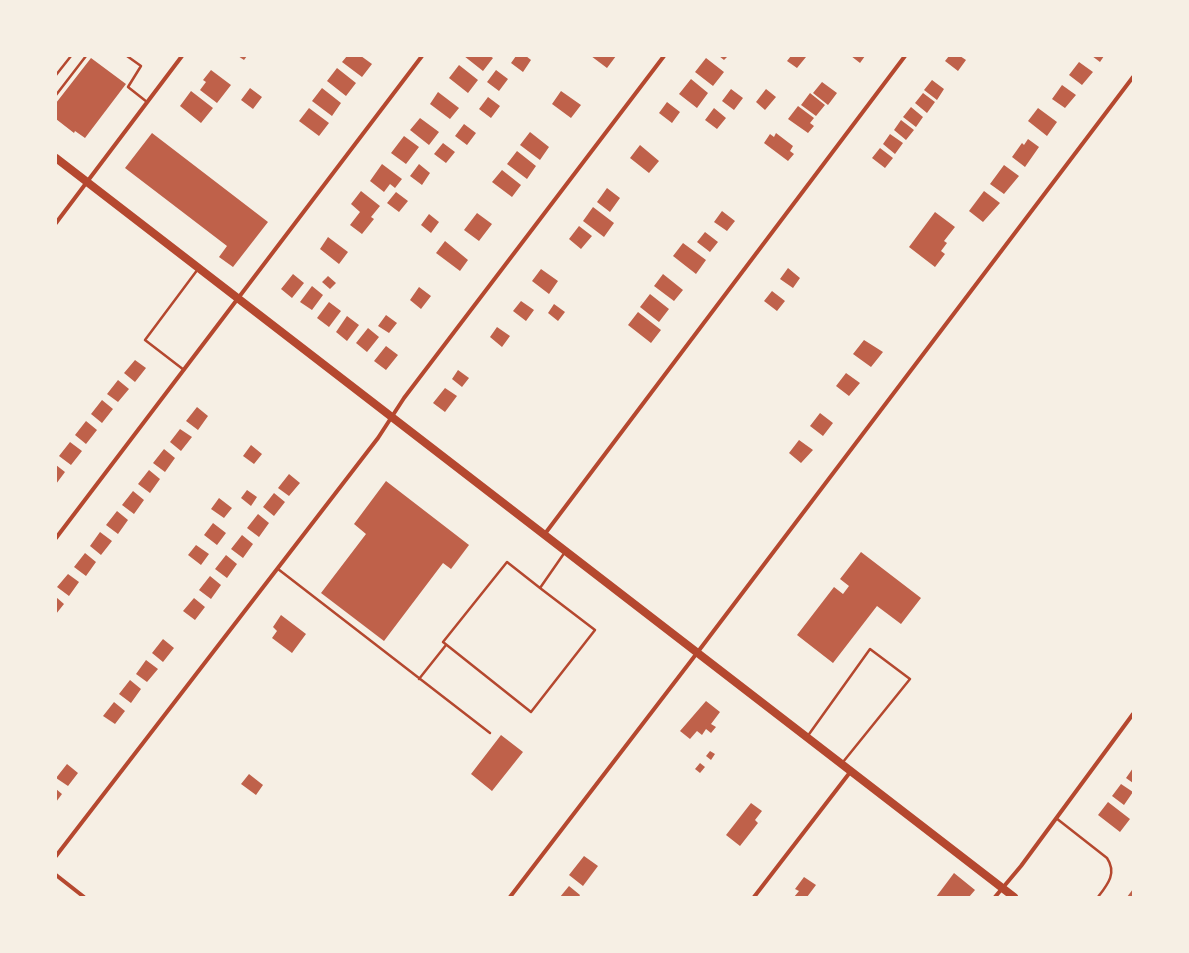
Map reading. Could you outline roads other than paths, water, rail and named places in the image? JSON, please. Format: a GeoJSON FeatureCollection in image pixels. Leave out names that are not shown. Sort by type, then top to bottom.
{"type":"FeatureCollection","features":[{"type":"Feature","properties":{"kind":"main road"},"geometry":{"type":"LineString","coordinates":[[56,158],[238,300],[1014,897]]}},
{"type":"Feature","properties":{"kind":"street"},"geometry":{"type":"LineString","coordinates":[[56,223],[88,183],[182,56]]}},
{"type":"Feature","properties":{"kind":"street"},"geometry":{"type":"LineString","coordinates":[[56,538],[422,56]]}},
{"type":"Feature","properties":{"kind":"street"},"geometry":{"type":"LineString","coordinates":[[56,856],[278,569],[392,418],[404,398],[664,56]]}},
{"type":"Feature","properties":{"kind":"street"},"geometry":{"type":"LineString","coordinates":[[544,535],[905,56]]}},
{"type":"Feature","properties":{"kind":"street"},"geometry":{"type":"LineString","coordinates":[[510,897],[697,653],[1133,76]]}},
{"type":"Feature","properties":{"kind":"street"},"geometry":{"type":"LineString","coordinates":[[995,897],[1133,714]]}},
{"type":"Feature","properties":{"kind":"street"},"geometry":{"type":"LineString","coordinates":[[754,897],[851,772]]}},
{"type":"Feature","properties":{"kind":"street"},"geometry":{"type":"LineString","coordinates":[[56,875],[84,897]]}},
{"type":"Feature","properties":{"kind":"lane"},"geometry":{"type":"LineString","coordinates":[[56,75],[71,56]]}},
{"type":"Feature","properties":{"kind":"lane"},"geometry":{"type":"LineString","coordinates":[[56,95],[86,56]]}},
{"type":"Feature","properties":{"kind":"lane"},"geometry":{"type":"LineString","coordinates":[[127,56],[141,66],[128,88],[147,102]]}},
{"type":"Feature","properties":{"kind":"lane"},"geometry":{"type":"LineString","coordinates":[[184,370],[145,340],[198,269]]}},
{"type":"Feature","properties":{"kind":"lane"},"geometry":{"type":"LineString","coordinates":[[540,588],[565,551]]}},
{"type":"Feature","properties":{"kind":"lane"},"geometry":{"type":"LineString","coordinates":[[420,679],[446,645],[444,642],[507,562],[595,630],[531,712],[446,645]]}},
{"type":"Feature","properties":{"kind":"lane"},"geometry":{"type":"LineString","coordinates":[[278,569],[490,733]]}},
{"type":"Feature","properties":{"kind":"lane"},"geometry":{"type":"LineString","coordinates":[[807,737],[870,648],[910,679],[841,764]]}},
{"type":"Feature","properties":{"kind":"lane"},"geometry":{"type":"LineString","coordinates":[[1056,818],[1107,858],[1112,865],[1110,882],[1098,897]]}}]}
